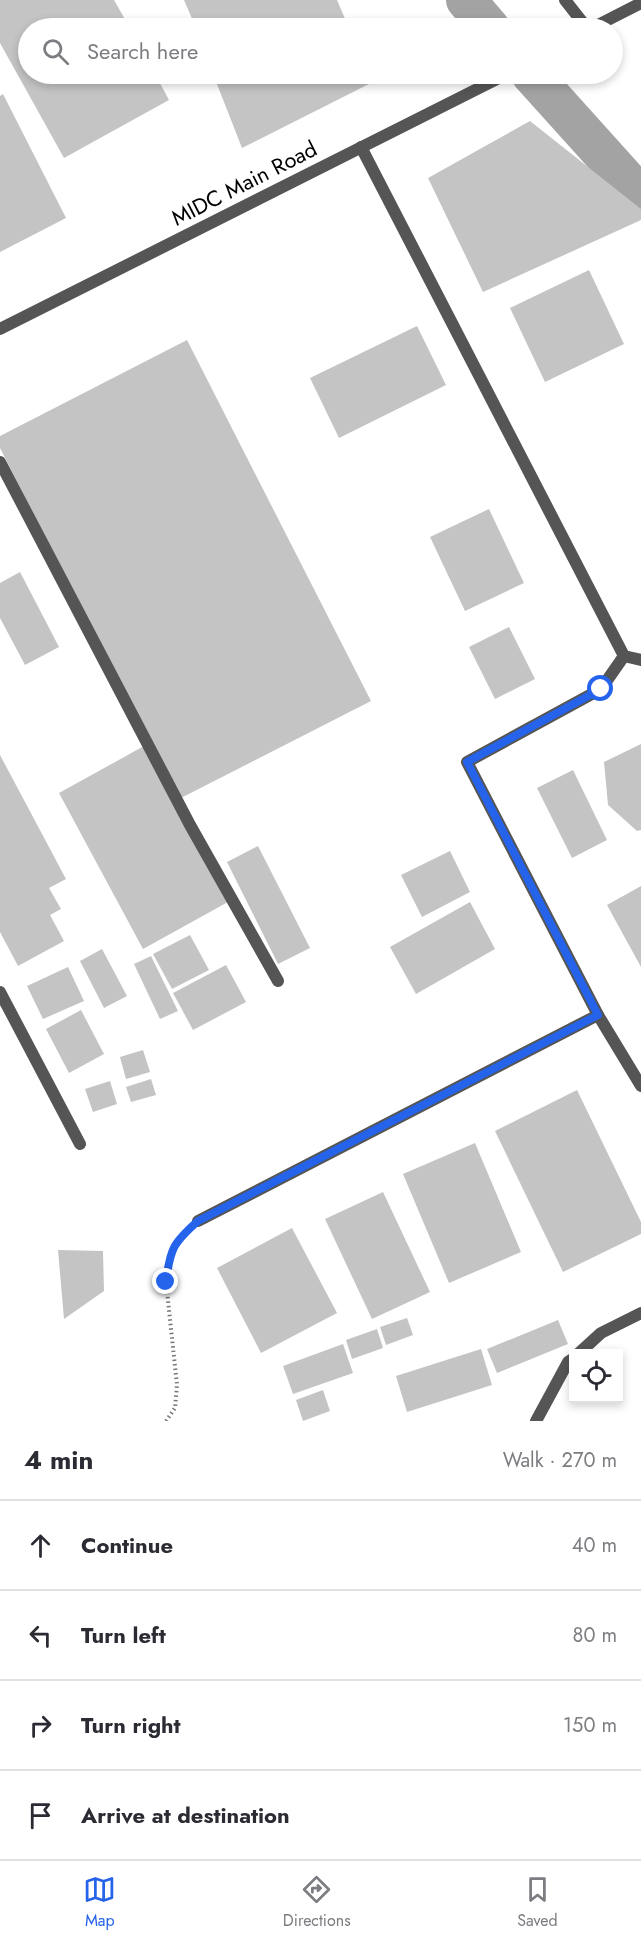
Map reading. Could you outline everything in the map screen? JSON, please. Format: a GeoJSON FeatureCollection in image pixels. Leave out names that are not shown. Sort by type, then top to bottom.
{"type":"FeatureCollection","features":[{"type":"Feature","properties":{"kind":"street"},"geometry":{"type":"LineString","coordinates":[[565,0],[579,18]]}},
{"type":"Feature","properties":{"kind":"street"},"geometry":{"type":"LineString","coordinates":[[612,18],[641,3]]}},
{"type":"Feature","properties":{"kind":"street","name":"MIDC Main Road"},"geometry":{"type":"LineString","coordinates":[[0,329],[485,84]]}},
{"type":"Feature","properties":{"kind":"street"},"geometry":{"type":"LineString","coordinates":[[361,147],[624,656],[641,660]]}},
{"type":"Feature","properties":{"kind":"street"},"geometry":{"type":"LineString","coordinates":[[0,462],[190,825],[278,981]]}},
{"type":"Feature","properties":{"kind":"street"},"geometry":{"type":"LineString","coordinates":[[624,656],[601,689],[467,762],[598,1015],[641,1086]]}},
{"type":"Feature","properties":{"kind":"street"},"geometry":{"type":"LineString","coordinates":[[0,992],[80,1144]]}},
{"type":"Feature","properties":{"kind":"street"},"geometry":{"type":"LineString","coordinates":[[198,1221],[598,1015]]}},
{"type":"Feature","properties":{"kind":"street"},"geometry":{"type":"LineString","coordinates":[[583,1349],[601,1333],[641,1313]]}},
{"type":"Feature","properties":{"kind":"street"},"geometry":{"type":"LineString","coordinates":[[536,1421],[569,1361]]}},
{"type":"Feature","properties":{"kind":"path"},"geometry":{"type":"LineString","coordinates":[[166,1421],[175,1408],[177,1385],[166,1282],[169,1256],[180,1237],[198,1221]]}},
{"type":"Feature","properties":{"kind":"building"},"geometry":{"type":"Polygon","coordinates":[[[0,0],[114,0],[124,18],[18,18],[18,75],[0,43],[0,0]]]}},
{"type":"Feature","properties":{"kind":"building"},"geometry":{"type":"Polygon","coordinates":[[[184,0],[337,0],[345,18],[192,18],[184,0]]]}},
{"type":"Feature","properties":{"kind":"building"},"geometry":{"type":"Polygon","coordinates":[[[23,84],[160,84],[169,100],[64,158],[23,84]]]}},
{"type":"Feature","properties":{"kind":"building"},"geometry":{"type":"Polygon","coordinates":[[[217,84],[369,84],[242,148],[217,84]]]}},
{"type":"Feature","properties":{"kind":"building"},"geometry":{"type":"Polygon","coordinates":[[[3,94],[66,218],[0,252],[0,96],[3,94]]]}},
{"type":"Feature","properties":{"kind":"building"},"geometry":{"type":"Polygon","coordinates":[[[530,121],[641,209],[641,220],[483,292],[428,178],[530,121]]]}},
{"type":"Feature","properties":{"kind":"building"},"geometry":{"type":"Polygon","coordinates":[[[589,270],[624,344],[545,382],[510,308],[589,270]]]}},
{"type":"Feature","properties":{"kind":"building"},"geometry":{"type":"Polygon","coordinates":[[[417,326],[446,385],[339,438],[310,378],[417,326]]]}},
{"type":"Feature","properties":{"kind":"building"},"geometry":{"type":"Polygon","coordinates":[[[187,340],[371,701],[179,799],[0,448],[0,436],[187,340]]]}},
{"type":"Feature","properties":{"kind":"building"},"geometry":{"type":"Polygon","coordinates":[[[489,509],[524,583],[465,611],[430,537],[489,509]]]}},
{"type":"Feature","properties":{"kind":"building"},"geometry":{"type":"Polygon","coordinates":[[[20,572],[59,647],[25,665],[0,618],[0,583],[20,572]]]}},
{"type":"Feature","properties":{"kind":"building"},"geometry":{"type":"Polygon","coordinates":[[[509,627],[535,679],[495,699],[469,647],[509,627]]]}},
{"type":"Feature","properties":{"kind":"building"},"geometry":{"type":"Polygon","coordinates":[[[641,744],[641,830],[637,831],[608,805],[604,762],[641,744]]]}},
{"type":"Feature","properties":{"kind":"building"},"geometry":{"type":"Polygon","coordinates":[[[144,746],[228,902],[143,949],[59,793],[144,746]]]}},
{"type":"Feature","properties":{"kind":"building"},"geometry":{"type":"Polygon","coordinates":[[[0,755],[66,879],[49,888],[61,909],[50,915],[64,941],[18,966],[0,932],[0,755]]]}},
{"type":"Feature","properties":{"kind":"building"},"geometry":{"type":"Polygon","coordinates":[[[573,770],[607,840],[572,858],[537,788],[573,770]]]}},
{"type":"Feature","properties":{"kind":"building"},"geometry":{"type":"Polygon","coordinates":[[[258,846],[310,948],[278,964],[227,862],[258,846]]]}},
{"type":"Feature","properties":{"kind":"building"},"geometry":{"type":"Polygon","coordinates":[[[450,851],[470,892],[422,917],[401,875],[450,851]]]}},
{"type":"Feature","properties":{"kind":"building"},"geometry":{"type":"Polygon","coordinates":[[[641,886],[641,967],[607,905],[641,886]]]}},
{"type":"Feature","properties":{"kind":"building"},"geometry":{"type":"Polygon","coordinates":[[[470,902],[495,949],[416,994],[390,947],[470,902]]]}},
{"type":"Feature","properties":{"kind":"building"},"geometry":{"type":"Polygon","coordinates":[[[190,935],[209,970],[172,989],[153,954],[190,935]]]}},
{"type":"Feature","properties":{"kind":"building"},"geometry":{"type":"Polygon","coordinates":[[[102,949],[127,996],[104,1008],[80,961],[102,949]]]}},
{"type":"Feature","properties":{"kind":"building"},"geometry":{"type":"Polygon","coordinates":[[[151,956],[178,1011],[160,1019],[134,964],[151,956]]]}},
{"type":"Feature","properties":{"kind":"building"},"geometry":{"type":"Polygon","coordinates":[[[226,965],[246,1002],[193,1030],[173,993],[226,965]]]}},
{"type":"Feature","properties":{"kind":"building"},"geometry":{"type":"Polygon","coordinates":[[[68,967],[84,1001],[43,1019],[27,986],[68,967]]]}},
{"type":"Feature","properties":{"kind":"building"},"geometry":{"type":"Polygon","coordinates":[[[81,1010],[104,1054],[69,1073],[46,1029],[81,1010]]]}},
{"type":"Feature","properties":{"kind":"building"},"geometry":{"type":"Polygon","coordinates":[[[143,1050],[150,1072],[126,1079],[120,1057],[143,1050]]]}},
{"type":"Feature","properties":{"kind":"building"},"geometry":{"type":"Polygon","coordinates":[[[151,1079],[156,1095],[131,1102],[126,1087],[151,1079]]]}},
{"type":"Feature","properties":{"kind":"building"},"geometry":{"type":"Polygon","coordinates":[[[110,1081],[117,1104],[93,1112],[85,1089],[110,1081]]]}},
{"type":"Feature","properties":{"kind":"building"},"geometry":{"type":"Polygon","coordinates":[[[577,1090],[641,1222],[641,1234],[563,1272],[495,1131],[577,1090]]]}},
{"type":"Feature","properties":{"kind":"building"},"geometry":{"type":"Polygon","coordinates":[[[475,1143],[521,1252],[449,1283],[403,1174],[475,1143]]]}},
{"type":"Feature","properties":{"kind":"building"},"geometry":{"type":"Polygon","coordinates":[[[383,1192],[430,1292],[372,1319],[325,1219],[383,1192]]]}},
{"type":"Feature","properties":{"kind":"building"},"geometry":{"type":"Polygon","coordinates":[[[292,1228],[337,1313],[261,1353],[217,1268],[292,1228]]]}},
{"type":"Feature","properties":{"kind":"building"},"geometry":{"type":"Polygon","coordinates":[[[58,1250],[103,1251],[104,1291],[64,1319],[58,1250]]]}},
{"type":"Feature","properties":{"kind":"building"},"geometry":{"type":"Polygon","coordinates":[[[407,1318],[413,1335],[386,1345],[380,1327],[407,1318]]]}},
{"type":"Feature","properties":{"kind":"building"},"geometry":{"type":"Polygon","coordinates":[[[558,1320],[568,1344],[497,1373],[487,1349],[558,1320]]]}},
{"type":"Feature","properties":{"kind":"building"},"geometry":{"type":"Polygon","coordinates":[[[377,1329],[383,1348],[352,1359],[346,1340],[377,1329]]]}},
{"type":"Feature","properties":{"kind":"building"},"geometry":{"type":"Polygon","coordinates":[[[343,1344],[353,1373],[293,1394],[283,1366],[343,1344]]]}},
{"type":"Feature","properties":{"kind":"building"},"geometry":{"type":"Polygon","coordinates":[[[481,1349],[492,1385],[407,1412],[396,1376],[481,1349]]]}},
{"type":"Feature","properties":{"kind":"building"},"geometry":{"type":"Polygon","coordinates":[[[323,1390],[330,1411],[303,1421],[296,1400],[323,1390]]]}},
{"type":"Feature","properties":{"kind":"waterway"},"geometry":{"type":"LineString","coordinates":[[466,0],[481,18]]}},
{"type":"Feature","properties":{"kind":"waterway"},"geometry":{"type":"LineString","coordinates":[[540,84],[641,196]]}},
{"type":"Feature","properties":{"kind":"route"},"geometry":{"type":"LineString","coordinates":[[166,1282],[169,1256],[180,1237],[198,1221],[598,1015],[467,762],[601,689]]}}]}
